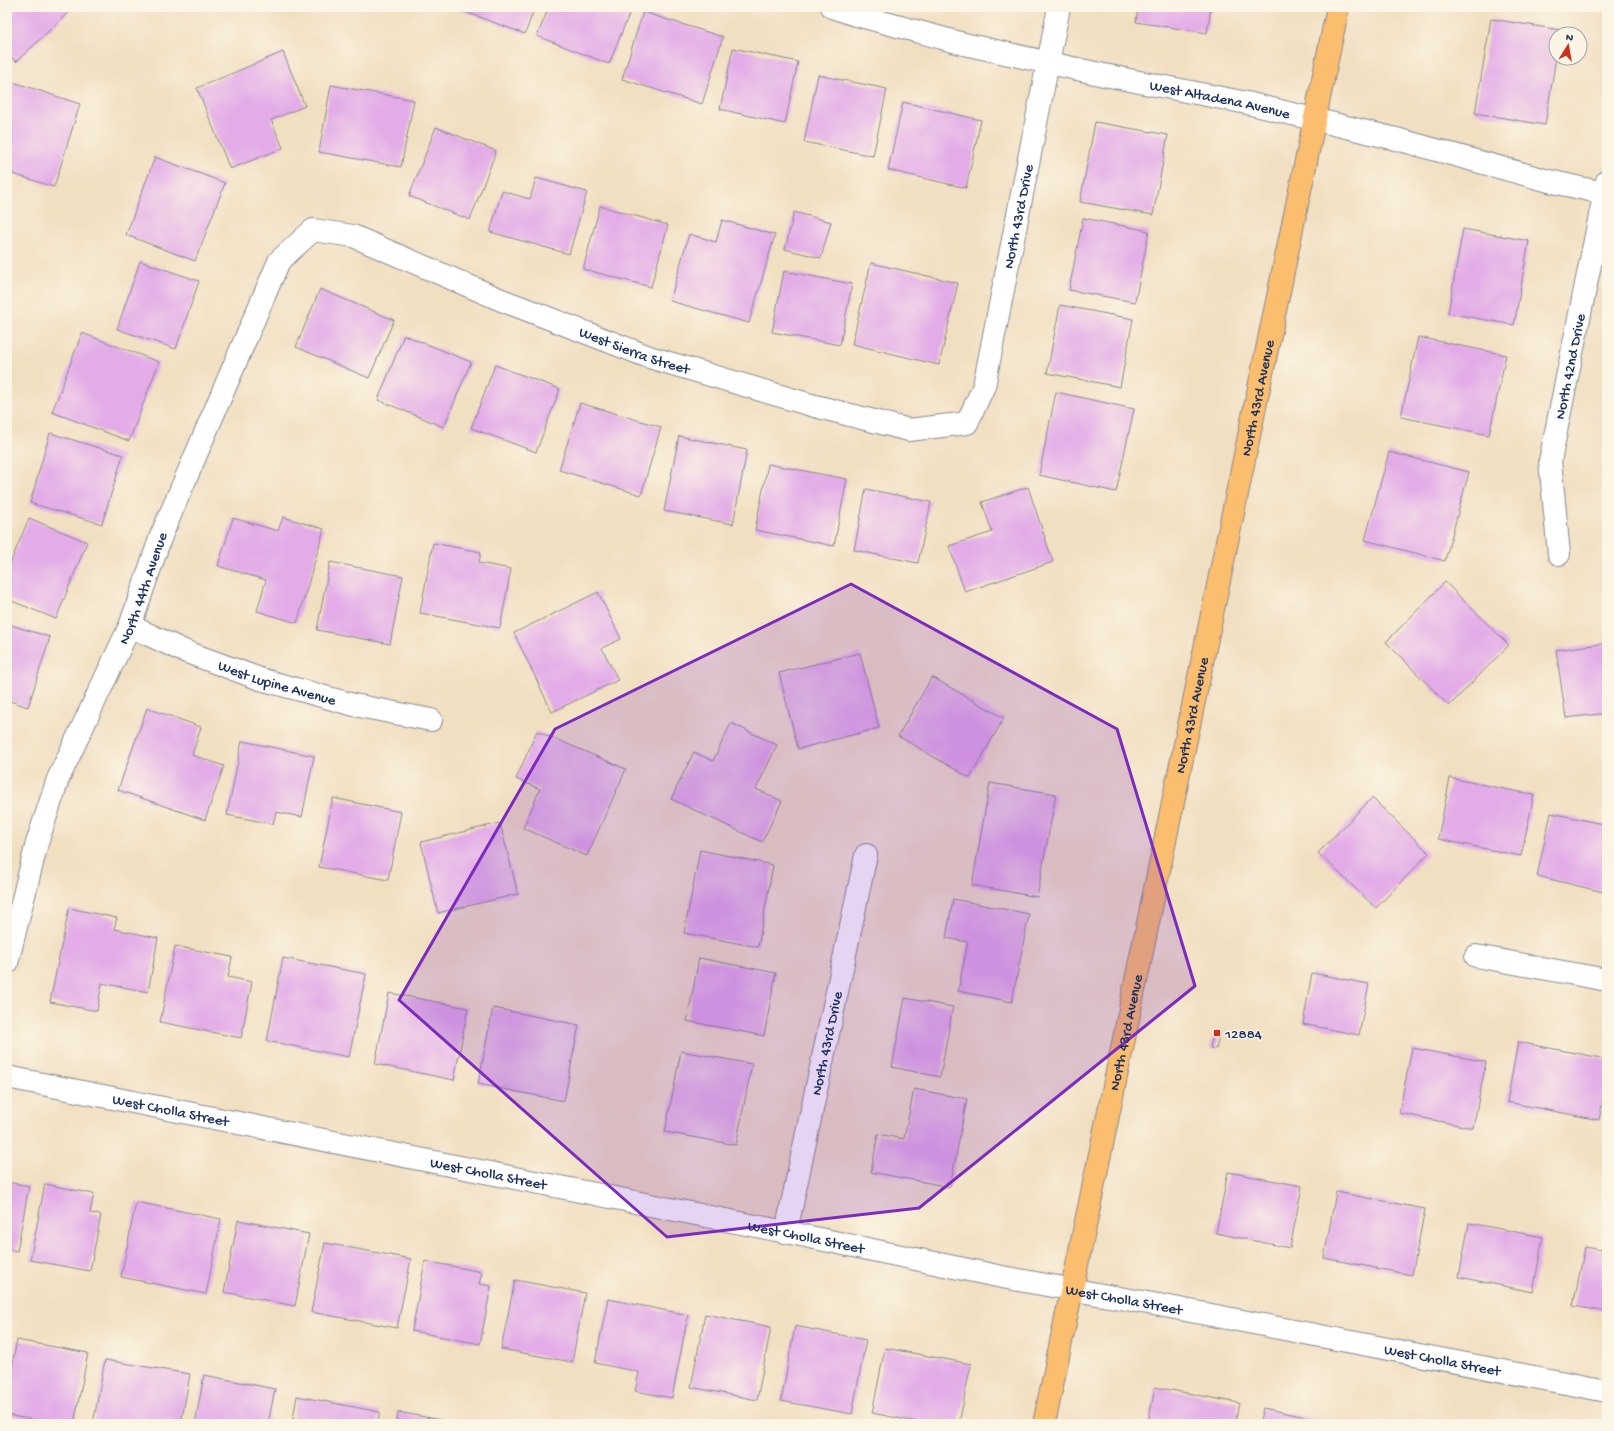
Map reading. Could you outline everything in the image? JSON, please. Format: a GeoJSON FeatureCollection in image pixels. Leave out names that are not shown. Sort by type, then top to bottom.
{"type":"FeatureCollection","features":[{"type":"Feature","properties":{"kind":"main road","name":"North 43rd Avenue"},"geometry":{"type":"LineString","coordinates":[[1044,1424],[1338,7]]}},
{"type":"Feature","properties":{"kind":"street","name":"West Altadena Avenue"},"geometry":{"type":"LineString","coordinates":[[832,7],[856,15],[964,44],[1247,103],[1400,140],[1549,181],[1606,190]]}},
{"type":"Feature","properties":{"kind":"street","name":"North 43rd Drive"},"geometry":{"type":"LineString","coordinates":[[967,423],[984,386],[1059,7]]}},
{"type":"Feature","properties":{"kind":"street","name":"North 42nd Drive"},"geometry":{"type":"LineString","coordinates":[[1559,554],[1550,461],[1606,190]]}},
{"type":"Feature","properties":{"kind":"street","name":"West Sierra Street"},"geometry":{"type":"LineString","coordinates":[[313,230],[353,236],[499,299],[649,357],[811,405],[910,430],[967,423]]}},
{"type":"Feature","properties":{"kind":"street","name":"North 44th Avenue"},"geometry":{"type":"LineString","coordinates":[[7,963],[37,843],[58,779],[130,626],[161,536],[278,260],[313,230]]}},
{"type":"Feature","properties":{"kind":"street","name":"West Lupine Avenue"},"geometry":{"type":"LineString","coordinates":[[130,626],[184,651],[260,679],[354,705],[431,720]]}},
{"type":"Feature","properties":{"kind":"street","name":"North 43rd Drive"},"geometry":{"type":"LineString","coordinates":[[786,1232],[866,855]]}},
{"type":"Feature","properties":{"kind":"street"},"geometry":{"type":"LineString","coordinates":[[1476,956],[1607,980]]}},
{"type":"Feature","properties":{"kind":"street","name":"West Cholla Street"},"geometry":{"type":"LineString","coordinates":[[7,1077],[786,1232],[1002,1278],[1166,1307],[1607,1391]]}},
{"type":"Feature","properties":{"kind":"highlighted area"},"geometry":{"type":"Polygon","coordinates":[[[851,584],[1117,729],[1195,986],[919,1208],[667,1237],[399,1000],[555,729],[851,584]]]}},
{"type":"Feature","properties":{"kind":"building"},"geometry":{"type":"Polygon","coordinates":[[[7,7],[73,8],[16,62],[7,53],[7,7]]]}},
{"type":"Feature","properties":{"kind":"building"},"geometry":{"type":"Polygon","coordinates":[[[452,7],[535,7],[525,34],[452,7]]]}},
{"type":"Feature","properties":{"kind":"building"},"geometry":{"type":"Polygon","coordinates":[[[549,7],[632,7],[609,64],[537,36],[549,7]]]}},
{"type":"Feature","properties":{"kind":"building"},"geometry":{"type":"Polygon","coordinates":[[[1138,7],[1211,7],[1207,33],[1136,22],[1138,7]]]}},
{"type":"Feature","properties":{"kind":"building"},"geometry":{"type":"Polygon","coordinates":[[[643,12],[723,37],[702,104],[622,79],[643,12]]]}},
{"type":"Feature","properties":{"kind":"building"},"geometry":{"type":"Polygon","coordinates":[[[1491,19],[1548,28],[1548,66],[1555,66],[1545,125],[1475,113],[1491,19]]]}},
{"type":"Feature","properties":{"kind":"building"},"geometry":{"type":"Polygon","coordinates":[[[733,48],[798,62],[785,124],[720,109],[733,48]]]}},
{"type":"Feature","properties":{"kind":"building"},"geometry":{"type":"Polygon","coordinates":[[[283,52],[305,106],[271,120],[283,148],[230,169],[197,88],[283,52]]]}},
{"type":"Feature","properties":{"kind":"building"},"geometry":{"type":"Polygon","coordinates":[[[818,75],[887,89],[873,156],[804,142],[818,75]]]}},
{"type":"Feature","properties":{"kind":"building"},"geometry":{"type":"Polygon","coordinates":[[[10,81],[80,104],[54,187],[7,172],[7,90],[10,81]]]}},
{"type":"Feature","properties":{"kind":"building"},"geometry":{"type":"Polygon","coordinates":[[[331,85],[414,100],[401,167],[319,152],[331,85]]]}},
{"type":"Feature","properties":{"kind":"building"},"geometry":{"type":"Polygon","coordinates":[[[903,102],[981,120],[966,188],[888,170],[903,102]]]}},
{"type":"Feature","properties":{"kind":"building"},"geometry":{"type":"Polygon","coordinates":[[[1095,122],[1168,135],[1153,215],[1080,202],[1095,122]]]}},
{"type":"Feature","properties":{"kind":"building"},"geometry":{"type":"Polygon","coordinates":[[[436,127],[496,151],[470,220],[409,196],[436,127]]]}},
{"type":"Feature","properties":{"kind":"building"},"geometry":{"type":"Polygon","coordinates":[[[155,157],[225,183],[195,261],[126,235],[155,157]]]}},
{"type":"Feature","properties":{"kind":"building"},"geometry":{"type":"Polygon","coordinates":[[[536,178],[587,192],[569,254],[490,232],[502,191],[530,199],[536,178]]]}},
{"type":"Feature","properties":{"kind":"building"},"geometry":{"type":"Polygon","coordinates":[[[600,206],[668,225],[651,287],[583,269],[600,206]]]}},
{"type":"Feature","properties":{"kind":"building"},"geometry":{"type":"Polygon","coordinates":[[[794,212],[831,222],[821,258],[785,249],[794,212]]]}},
{"type":"Feature","properties":{"kind":"building"},"geometry":{"type":"Polygon","coordinates":[[[1083,218],[1149,231],[1135,302],[1069,290],[1083,218]]]}},
{"type":"Feature","properties":{"kind":"building"},"geometry":{"type":"Polygon","coordinates":[[[722,220],[775,235],[749,323],[670,301],[689,234],[716,242],[722,220]]]}},
{"type":"Feature","properties":{"kind":"building"},"geometry":{"type":"Polygon","coordinates":[[[1463,229],[1529,241],[1514,325],[1448,313],[1463,229]]]}},
{"type":"Feature","properties":{"kind":"building"},"geometry":{"type":"Polygon","coordinates":[[[140,261],[199,281],[176,349],[117,329],[140,261]]]}},
{"type":"Feature","properties":{"kind":"building"},"geometry":{"type":"Polygon","coordinates":[[[871,263],[958,283],[939,365],[852,344],[871,263]]]}},
{"type":"Feature","properties":{"kind":"building"},"geometry":{"type":"Polygon","coordinates":[[[784,271],[852,284],[840,345],[772,332],[784,271]]]}},
{"type":"Feature","properties":{"kind":"building"},"geometry":{"type":"Polygon","coordinates":[[[320,289],[394,320],[369,378],[296,347],[320,289]]]}},
{"type":"Feature","properties":{"kind":"building"},"geometry":{"type":"Polygon","coordinates":[[[1060,305],[1133,319],[1120,387],[1047,373],[1060,305]]]}},
{"type":"Feature","properties":{"kind":"building"},"geometry":{"type":"Polygon","coordinates":[[[82,333],[159,362],[129,441],[52,412],[82,333]]]}},
{"type":"Feature","properties":{"kind":"building"},"geometry":{"type":"Polygon","coordinates":[[[404,335],[471,362],[444,427],[378,400],[404,335]]]}},
{"type":"Feature","properties":{"kind":"building"},"geometry":{"type":"Polygon","coordinates":[[[1418,337],[1506,355],[1489,435],[1401,417],[1418,337]]]}},
{"type":"Feature","properties":{"kind":"building"},"geometry":{"type":"Polygon","coordinates":[[[495,365],[560,389],[536,452],[471,428],[495,365]]]}},
{"type":"Feature","properties":{"kind":"building"},"geometry":{"type":"Polygon","coordinates":[[[1056,392],[1134,409],[1116,492],[1039,475],[1056,392]]]}},
{"type":"Feature","properties":{"kind":"building"},"geometry":{"type":"Polygon","coordinates":[[[580,403],[661,427],[641,495],[559,470],[580,403]]]}},
{"type":"Feature","properties":{"kind":"building"},"geometry":{"type":"Polygon","coordinates":[[[50,433],[123,455],[102,524],[30,503],[50,433]]]}},
{"type":"Feature","properties":{"kind":"building"},"geometry":{"type":"Polygon","coordinates":[[[679,436],[747,450],[733,524],[664,511],[679,436]]]}},
{"type":"Feature","properties":{"kind":"building"},"geometry":{"type":"Polygon","coordinates":[[[1389,452],[1469,472],[1445,561],[1365,540],[1389,452]]]}},
{"type":"Feature","properties":{"kind":"building"},"geometry":{"type":"Polygon","coordinates":[[[768,464],[847,479],[834,546],[755,530],[768,464]]]}},
{"type":"Feature","properties":{"kind":"building"},"geometry":{"type":"Polygon","coordinates":[[[1028,487],[1053,562],[965,592],[949,546],[992,532],[982,502],[1028,487]]]}},
{"type":"Feature","properties":{"kind":"building"},"geometry":{"type":"Polygon","coordinates":[[[866,489],[931,502],[918,563],[854,550],[866,489]]]}},
{"type":"Feature","properties":{"kind":"building"},"geometry":{"type":"Polygon","coordinates":[[[283,517],[324,529],[297,623],[257,611],[266,580],[218,566],[233,518],[278,531],[283,517]]]}},
{"type":"Feature","properties":{"kind":"building"},"geometry":{"type":"Polygon","coordinates":[[[29,518],[87,542],[56,619],[7,599],[7,571],[29,518]]]}},
{"type":"Feature","properties":{"kind":"building"},"geometry":{"type":"Polygon","coordinates":[[[433,543],[481,552],[479,563],[511,569],[500,628],[420,613],[433,543]]]}},
{"type":"Feature","properties":{"kind":"building"},"geometry":{"type":"Polygon","coordinates":[[[330,562],[403,576],[390,644],[317,630],[330,562]]]}},
{"type":"Feature","properties":{"kind":"building"},"geometry":{"type":"Polygon","coordinates":[[[1445,582],[1509,645],[1449,706],[1386,642],[1445,582]]]}},
{"type":"Feature","properties":{"kind":"building"},"geometry":{"type":"Polygon","coordinates":[[[598,592],[621,639],[602,648],[618,680],[552,712],[514,633],[598,592]]]}},
{"type":"Feature","properties":{"kind":"building"},"geometry":{"type":"Polygon","coordinates":[[[7,624],[50,637],[28,707],[7,700],[7,624]]]}},
{"type":"Feature","properties":{"kind":"building"},"geometry":{"type":"Polygon","coordinates":[[[1607,643],[1607,713],[1566,718],[1556,650],[1607,643]]]}},
{"type":"Feature","properties":{"kind":"building"},"geometry":{"type":"Polygon","coordinates":[[[860,653],[879,728],[798,749],[779,673],[860,653]]]}},
{"type":"Feature","properties":{"kind":"building"},"geometry":{"type":"Polygon","coordinates":[[[932,677],[1004,718],[970,778],[898,736],[932,677]]]}},
{"type":"Feature","properties":{"kind":"building"},"geometry":{"type":"Polygon","coordinates":[[[147,708],[201,727],[192,755],[224,766],[205,820],[118,790],[147,708]]]}},
{"type":"Feature","properties":{"kind":"building"},"geometry":{"type":"Polygon","coordinates":[[[731,723],[777,745],[756,789],[782,801],[762,842],[671,799],[694,752],[713,761],[731,723]]]}},
{"type":"Feature","properties":{"kind":"building"},"geometry":{"type":"Polygon","coordinates":[[[537,731],[626,769],[587,856],[523,828],[540,789],[516,779],[537,731]]]}},
{"type":"Feature","properties":{"kind":"building"},"geometry":{"type":"Polygon","coordinates":[[[242,741],[314,756],[302,817],[276,812],[273,824],[227,815],[242,741]]]}},
{"type":"Feature","properties":{"kind":"building"},"geometry":{"type":"Polygon","coordinates":[[[1450,778],[1534,795],[1521,856],[1438,839],[1450,778]]]}},
{"type":"Feature","properties":{"kind":"building"},"geometry":{"type":"Polygon","coordinates":[[[990,783],[1056,794],[1037,897],[972,885],[990,783]]]}},
{"type":"Feature","properties":{"kind":"building"},"geometry":{"type":"Polygon","coordinates":[[[333,798],[401,812],[388,880],[319,867],[333,798]]]}},
{"type":"Feature","properties":{"kind":"building"},"geometry":{"type":"Polygon","coordinates":[[[1372,798],[1429,853],[1376,908],[1318,853],[1372,798]]]}},
{"type":"Feature","properties":{"kind":"building"},"geometry":{"type":"Polygon","coordinates":[[[1551,813],[1607,825],[1607,893],[1537,876],[1551,813]]]}},
{"type":"Feature","properties":{"kind":"building"},"geometry":{"type":"Polygon","coordinates":[[[500,823],[518,894],[438,913],[421,842],[500,823]]]}},
{"type":"Feature","properties":{"kind":"building"},"geometry":{"type":"Polygon","coordinates":[[[700,850],[773,865],[758,947],[684,933],[700,850]]]}},
{"type":"Feature","properties":{"kind":"building"},"geometry":{"type":"Polygon","coordinates":[[[953,899],[1029,914],[1012,1002],[958,991],[968,942],[946,938],[953,899]]]}},
{"type":"Feature","properties":{"kind":"building"},"geometry":{"type":"Polygon","coordinates":[[[69,908],[117,918],[114,929],[158,938],[148,992],[102,983],[97,1011],[50,1002],[69,908]]]}},
{"type":"Feature","properties":{"kind":"building"},"geometry":{"type":"Polygon","coordinates":[[[175,946],[232,957],[228,977],[252,982],[241,1038],[160,1022],[175,946]]]}},
{"type":"Feature","properties":{"kind":"building"},"geometry":{"type":"Polygon","coordinates":[[[283,958],[366,974],[349,1057],[267,1041],[283,958]]]}},
{"type":"Feature","properties":{"kind":"building"},"geometry":{"type":"Polygon","coordinates":[[[699,958],[776,973],[764,1036],[687,1021],[699,958]]]}},
{"type":"Feature","properties":{"kind":"building"},"geometry":{"type":"Polygon","coordinates":[[[1312,973],[1369,984],[1359,1035],[1303,1024],[1312,973]]]}},
{"type":"Feature","properties":{"kind":"building"},"geometry":{"type":"Polygon","coordinates":[[[389,993],[468,1008],[454,1080],[375,1064],[389,993]]]}},
{"type":"Feature","properties":{"kind":"building"},"geometry":{"type":"Polygon","coordinates":[[[905,998],[953,1007],[940,1077],[892,1067],[905,998]]]}},
{"type":"Feature","properties":{"kind":"building"},"geometry":{"type":"Polygon","coordinates":[[[493,1008],[579,1025],[564,1101],[478,1084],[493,1008]]]}},
{"type":"Feature","properties":{"kind":"building"},"geometry":{"type":"Polygon","coordinates":[[[1214,1030],[1220,1031],[1216,1049],[1210,1048],[1214,1030]]]}},
{"type":"Feature","properties":{"kind":"building"},"geometry":{"type":"Polygon","coordinates":[[[1518,1042],[1607,1059],[1607,1079],[1599,1120],[1507,1102],[1518,1042]]]}},
{"type":"Feature","properties":{"kind":"building"},"geometry":{"type":"Polygon","coordinates":[[[1412,1048],[1486,1062],[1473,1128],[1399,1113],[1412,1048]]]}},
{"type":"Feature","properties":{"kind":"building"},"geometry":{"type":"Polygon","coordinates":[[[681,1051],[752,1064],[736,1145],[665,1132],[681,1051]]]}},
{"type":"Feature","properties":{"kind":"building"},"geometry":{"type":"Polygon","coordinates":[[[914,1089],[967,1099],[950,1187],[871,1172],[878,1134],[904,1139],[914,1089]]]}},
{"type":"Feature","properties":{"kind":"building"},"geometry":{"type":"Polygon","coordinates":[[[1228,1172],[1302,1186],[1290,1248],[1216,1233],[1228,1172]]]}},
{"type":"Feature","properties":{"kind":"building"},"geometry":{"type":"Polygon","coordinates":[[[7,1182],[29,1186],[17,1251],[7,1249],[7,1182]]]}},
{"type":"Feature","properties":{"kind":"building"},"geometry":{"type":"Polygon","coordinates":[[[45,1184],[94,1194],[90,1213],[101,1215],[90,1271],[30,1260],[45,1184]]]}},
{"type":"Feature","properties":{"kind":"building"},"geometry":{"type":"Polygon","coordinates":[[[1336,1192],[1425,1209],[1412,1275],[1324,1258],[1336,1192]]]}},
{"type":"Feature","properties":{"kind":"building"},"geometry":{"type":"Polygon","coordinates":[[[136,1202],[221,1219],[206,1294],[121,1277],[136,1202]]]}},
{"type":"Feature","properties":{"kind":"building"},"geometry":{"type":"Polygon","coordinates":[[[238,1220],[309,1234],[295,1306],[224,1292],[238,1220]]]}},
{"type":"Feature","properties":{"kind":"building"},"geometry":{"type":"Polygon","coordinates":[[[1469,1223],[1543,1237],[1533,1292],[1459,1277],[1469,1223]]]}},
{"type":"Feature","properties":{"kind":"building"},"geometry":{"type":"Polygon","coordinates":[[[325,1243],[411,1259],[397,1328],[311,1312],[325,1243]]]}},
{"type":"Feature","properties":{"kind":"building"},"geometry":{"type":"Polygon","coordinates":[[[1585,1247],[1607,1251],[1607,1312],[1573,1306],[1585,1247]]]}},
{"type":"Feature","properties":{"kind":"building"},"geometry":{"type":"Polygon","coordinates":[[[425,1261],[482,1272],[479,1284],[491,1286],[480,1344],[412,1331],[425,1261]]]}},
{"type":"Feature","properties":{"kind":"building"},"geometry":{"type":"Polygon","coordinates":[[[515,1280],[585,1293],[572,1362],[501,1349],[515,1280]]]}},
{"type":"Feature","properties":{"kind":"building"},"geometry":{"type":"Polygon","coordinates":[[[608,1299],[688,1315],[672,1398],[635,1391],[639,1372],[595,1363],[608,1299]]]}},
{"type":"Feature","properties":{"kind":"building"},"geometry":{"type":"Polygon","coordinates":[[[705,1314],[771,1327],[757,1400],[691,1387],[705,1314]]]}},
{"type":"Feature","properties":{"kind":"building"},"geometry":{"type":"Polygon","coordinates":[[[795,1326],[866,1340],[852,1414],[781,1401],[795,1326]]]}},
{"type":"Feature","properties":{"kind":"building"},"geometry":{"type":"Polygon","coordinates":[[[17,1340],[88,1353],[74,1424],[55,1424],[7,1415],[7,1393],[17,1340]]]}},
{"type":"Feature","properties":{"kind":"building"},"geometry":{"type":"Polygon","coordinates":[[[885,1348],[971,1364],[959,1424],[927,1424],[872,1413],[885,1348]]]}},
{"type":"Feature","properties":{"kind":"building"},"geometry":{"type":"Polygon","coordinates":[[[105,1360],[190,1374],[181,1424],[93,1424],[105,1360]]]}},
{"type":"Feature","properties":{"kind":"building"},"geometry":{"type":"Polygon","coordinates":[[[204,1375],[275,1389],[268,1424],[195,1424],[204,1375]]]}},
{"type":"Feature","properties":{"kind":"building"},"geometry":{"type":"Polygon","coordinates":[[[1155,1387],[1239,1403],[1235,1424],[1148,1424],[1155,1387]]]}},
{"type":"Feature","properties":{"kind":"building"},"geometry":{"type":"Polygon","coordinates":[[[297,1396],[380,1412],[377,1424],[292,1424],[297,1396]]]}},
{"type":"Feature","properties":{"kind":"building"},"geometry":{"type":"Polygon","coordinates":[[[1263,1408],[1334,1423],[1334,1424],[1259,1424],[1263,1408]]]}},
{"type":"Feature","properties":{"kind":"building"},"geometry":{"type":"Polygon","coordinates":[[[398,1412],[458,1423],[458,1424],[396,1424],[398,1412]]]}},
{"type":"Feature","properties":{"kind":"place","name":"12884"},"geometry":{"type":"Point","coordinates":[1217,1033]}}]}
